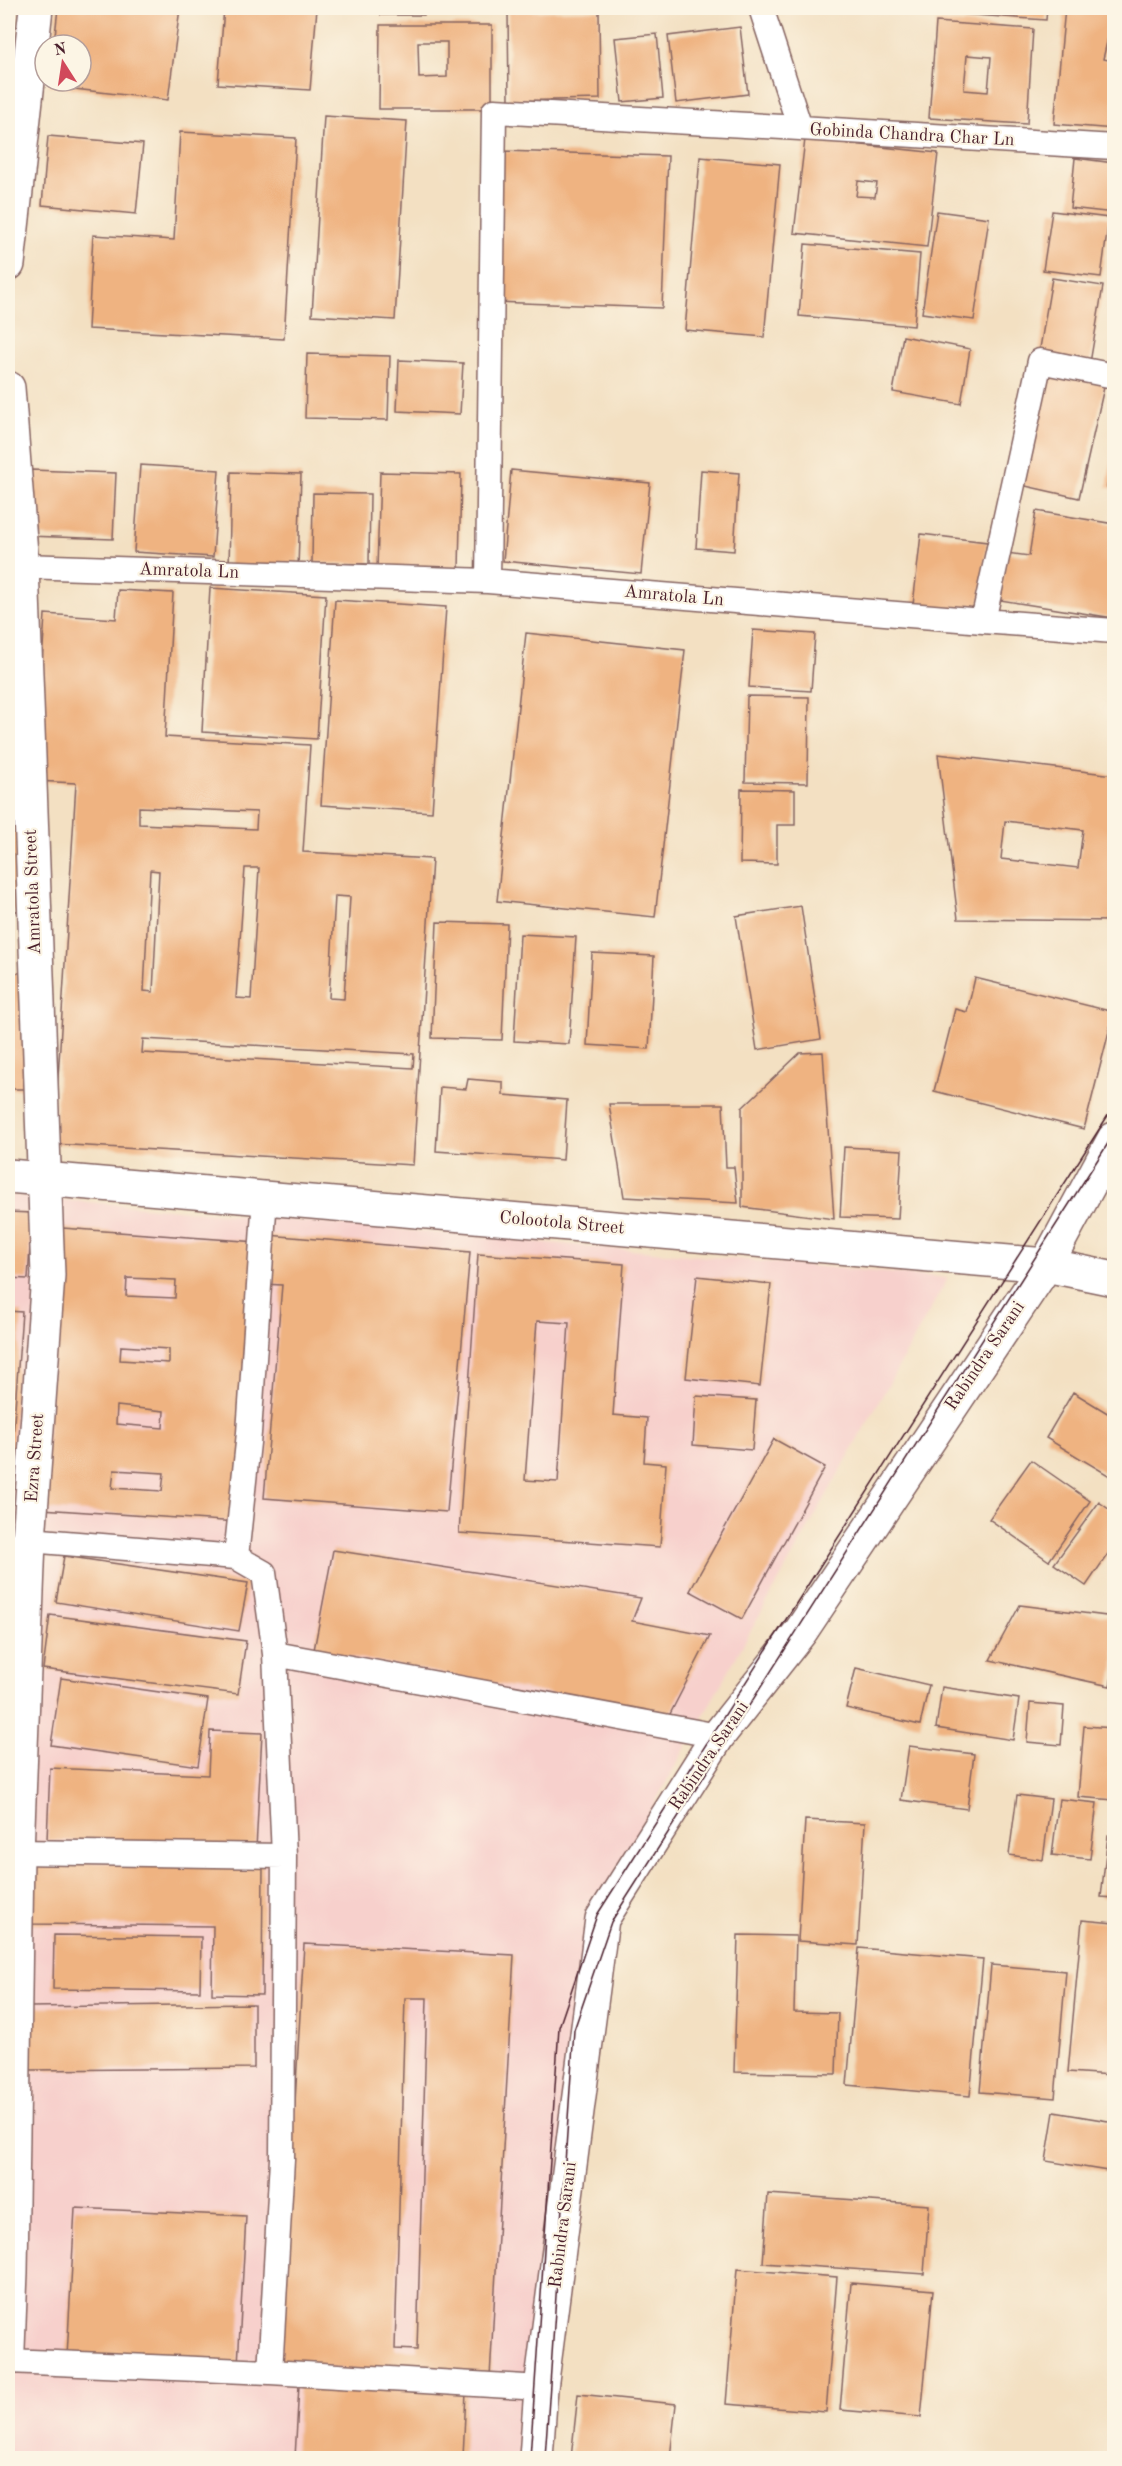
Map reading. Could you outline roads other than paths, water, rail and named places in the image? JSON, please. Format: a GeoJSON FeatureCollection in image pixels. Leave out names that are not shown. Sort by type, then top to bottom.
{"type":"FeatureCollection","features":[{"type":"Feature","properties":{"kind":"main road"},"geometry":{"type":"LineString","coordinates":[[8,264],[36,8]]}},
{"type":"Feature","properties":{"kind":"main road","name":"Amratola Street"},"geometry":{"type":"LineString","coordinates":[[8,388],[22,566],[43,1180]]}},
{"type":"Feature","properties":{"kind":"main road","name":"Rabindra Sarani"},"geometry":{"type":"LineString","coordinates":[[536,2458],[541,2388],[602,1920],[718,1736],[801,1631],[1046,1265],[1114,1139]]}},
{"type":"Feature","properties":{"kind":"main road","name":"Colootola Street"},"geometry":{"type":"LineString","coordinates":[[8,1176],[1046,1265],[1114,1279]]}},
{"type":"Feature","properties":{"kind":"main road","name":"Ezra Street"},"geometry":{"type":"LineString","coordinates":[[8,2348],[17,1852],[29,1540],[48,1275],[43,1180]]}},
{"type":"Feature","properties":{"kind":"lane","name":"Gobinda Chandra Char Ln"},"geometry":{"type":"LineString","coordinates":[[761,8],[800,128],[1114,147]]}},
{"type":"Feature","properties":{"kind":"lane"},"geometry":{"type":"LineString","coordinates":[[488,581],[494,111],[800,128]]}},
{"type":"Feature","properties":{"kind":"lane"},"geometry":{"type":"LineString","coordinates":[[983,621],[1040,361],[1114,376]]}},
{"type":"Feature","properties":{"kind":"lane","name":"Amratola Ln"},"geometry":{"type":"LineString","coordinates":[[22,566],[488,581],[1114,631]]}},
{"type":"Feature","properties":{"kind":"lane"},"geometry":{"type":"LineString","coordinates":[[236,1557],[249,1433],[265,1197]]}},
{"type":"Feature","properties":{"kind":"lane"},"geometry":{"type":"LineString","coordinates":[[29,1540],[236,1557],[264,1573],[275,1654],[284,1857],[282,2159],[270,2372]]}},
{"type":"Feature","properties":{"kind":"lane"},"geometry":{"type":"LineString","coordinates":[[275,1654],[718,1736]]}},
{"type":"Feature","properties":{"kind":"lane"},"geometry":{"type":"LineString","coordinates":[[17,1852],[284,1857]]}},
{"type":"Feature","properties":{"kind":"lane"},"geometry":{"type":"LineString","coordinates":[[8,2361],[270,2372],[541,2388]]}},
{"type":"Feature","properties":{"kind":"tram line"},"geometry":{"type":"LineString","coordinates":[[530,2458],[559,2027],[597,1915],[1114,1106]]}},
{"type":"Feature","properties":{"kind":"tram line"},"geometry":{"type":"LineString","coordinates":[[545,2458],[574,2030],[611,1922],[1114,1134]]}}]}
